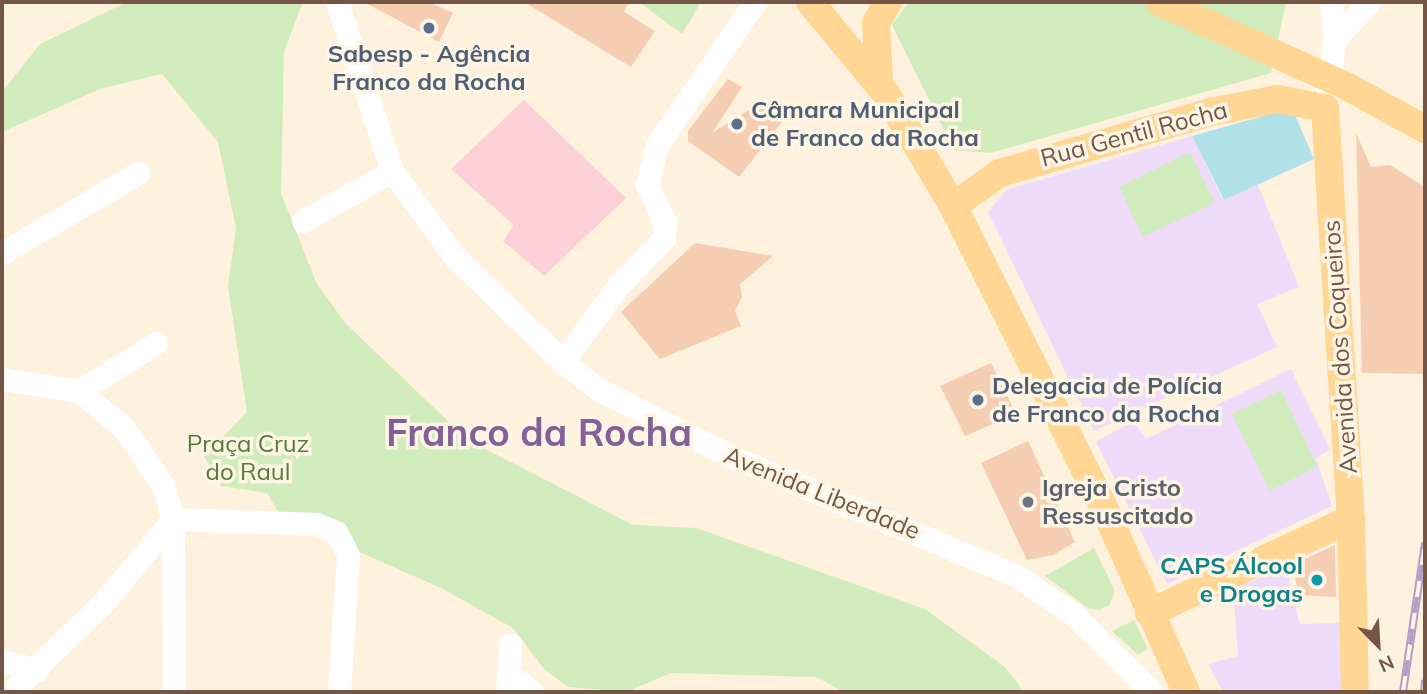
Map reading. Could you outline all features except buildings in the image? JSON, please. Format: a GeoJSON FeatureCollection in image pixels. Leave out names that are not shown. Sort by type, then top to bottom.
{"type":"FeatureCollection","features":[{"type":"Feature","properties":{"kind":"main road"},"geometry":{"type":"LineString","coordinates":[[810,2],[879,85],[953,206],[1084,466],[1186,692]]}},
{"type":"Feature","properties":{"kind":"main road"},"geometry":{"type":"LineString","coordinates":[[879,85],[876,23],[888,2]]}},
{"type":"Feature","properties":{"kind":"main road"},"geometry":{"type":"LineString","coordinates":[[1160,2],[1348,87],[1425,130]]}},
{"type":"Feature","properties":{"kind":"main road","name":"Rua Gentil Rocha"},"geometry":{"type":"LineString","coordinates":[[953,206],[1000,173],[1024,164],[1222,109],[1277,99],[1325,108]]}},
{"type":"Feature","properties":{"kind":"main road","name":"Avenida dos Coqueiros"},"geometry":{"type":"LineString","coordinates":[[1325,108],[1351,519],[1355,692]]}},
{"type":"Feature","properties":{"kind":"main road"},"geometry":{"type":"LineString","coordinates":[[1149,612],[1351,519]]}},
{"type":"Feature","properties":{"kind":"street","name":"Avenida Liberdade"},"geometry":{"type":"LineString","coordinates":[[337,2],[392,172],[455,257],[563,362],[598,389],[727,455],[1017,576],[1073,614],[1152,692]]}},
{"type":"Feature","properties":{"kind":"street"},"geometry":{"type":"LineString","coordinates":[[563,362],[617,287],[664,238],[665,222],[648,185],[657,145],[755,2]]}},
{"type":"Feature","properties":{"kind":"street","name":"Avenida dos Coqueiros"},"geometry":{"type":"LineString","coordinates":[[1325,108],[1335,39],[1331,2]]}},
{"type":"Feature","properties":{"kind":"street"},"geometry":{"type":"LineString","coordinates":[[1335,39],[1369,2]]}},
{"type":"Feature","properties":{"kind":"street"},"geometry":{"type":"LineString","coordinates":[[303,221],[392,172]]}},
{"type":"Feature","properties":{"kind":"street"},"geometry":{"type":"LineString","coordinates":[[2,253],[138,173]]}},
{"type":"Feature","properties":{"kind":"street"},"geometry":{"type":"LineString","coordinates":[[79,391],[156,343]]}},
{"type":"Feature","properties":{"kind":"street"},"geometry":{"type":"LineString","coordinates":[[2,379],[79,391],[124,428],[146,456],[173,519],[174,692]]}},
{"type":"Feature","properties":{"kind":"street"},"geometry":{"type":"LineString","coordinates":[[11,692],[38,670],[103,603],[173,519]]}},
{"type":"Feature","properties":{"kind":"street"},"geometry":{"type":"LineString","coordinates":[[173,519],[317,524],[337,532],[348,555],[339,692]]}},
{"type":"Feature","properties":{"kind":"street"},"geometry":{"type":"LineString","coordinates":[[510,645],[508,683],[532,692]]}},
{"type":"Feature","properties":{"kind":"street"},"geometry":{"type":"LineString","coordinates":[[2,661],[38,670]]}},
{"type":"Feature","properties":{"kind":"shaded area"},"geometry":{"type":"Polygon","coordinates":[[[524,100],[626,198],[544,276],[503,241],[514,225],[451,169],[524,100]]]}},
{"type":"Feature","properties":{"kind":"shaded area"},"geometry":{"type":"Polygon","coordinates":[[[1192,136],[1223,200],[1258,185],[1299,287],[1257,304],[1277,347],[1094,431],[988,212],[1006,190],[1192,136]]]}},
{"type":"Feature","properties":{"kind":"shaded area"},"geometry":{"type":"Polygon","coordinates":[[[1291,369],[1330,449],[1316,458],[1332,506],[1167,584],[1096,442],[1133,421],[1146,439],[1291,369]]]}},
{"type":"Feature","properties":{"kind":"shaded area"},"geometry":{"type":"Polygon","coordinates":[[[1286,567],[1300,624],[1341,623],[1341,692],[1223,692],[1208,664],[1238,656],[1233,589],[1286,567]]]}},
{"type":"Feature","properties":{"kind":"green space","name":"Praça Cruz do Raul"},"geometry":{"type":"Polygon","coordinates":[[[127,2],[303,2],[284,51],[281,193],[316,282],[345,323],[468,440],[633,525],[696,528],[925,609],[1005,667],[1024,692],[844,692],[816,677],[671,673],[626,692],[568,687],[544,669],[513,628],[441,588],[282,518],[267,493],[221,486],[204,456],[247,412],[228,286],[236,228],[218,142],[162,74],[100,89],[2,132],[2,92],[40,44],[127,2]]]}},
{"type":"Feature","properties":{"kind":"green space"},"geometry":{"type":"Polygon","coordinates":[[[639,2],[701,2],[682,34],[639,2]]]}},
{"type":"Feature","properties":{"kind":"green space"},"geometry":{"type":"Polygon","coordinates":[[[909,2],[1286,2],[1271,73],[991,153],[954,150],[892,25],[909,2]]]}},
{"type":"Feature","properties":{"kind":"green space"},"geometry":{"type":"Polygon","coordinates":[[[1190,152],[1215,203],[1143,237],[1119,187],[1190,152]]]}},
{"type":"Feature","properties":{"kind":"green space"},"geometry":{"type":"Polygon","coordinates":[[[1281,390],[1317,466],[1270,491],[1232,414],[1281,390]]]}},
{"type":"Feature","properties":{"kind":"green space"},"geometry":{"type":"Polygon","coordinates":[[[1094,548],[1115,591],[1109,605],[1099,610],[1088,608],[1045,576],[1094,548]]]}},
{"type":"Feature","properties":{"kind":"green space"},"geometry":{"type":"Polygon","coordinates":[[[1134,620],[1148,649],[1138,655],[1112,631],[1134,620]]]}},
{"type":"Feature","properties":{"kind":"water"},"geometry":{"type":"Polygon","coordinates":[[[1292,108],[1314,159],[1224,200],[1192,136],[1292,108]]]}},
{"type":"Feature","properties":{"kind":"railway"},"geometry":{"type":"LineString","coordinates":[[1403,692],[1425,543]]}},
{"type":"Feature","properties":{"kind":"railway"},"geometry":{"type":"LineString","coordinates":[[1424,692],[1425,680]]}},
{"type":"Feature","properties":{"kind":"place","name":"Sabesp - Agência Franco da Rocha"},"geometry":{"type":"Point","coordinates":[429,28]}},
{"type":"Feature","properties":{"kind":"place","name":"Câmara Municipal de Franco da Rocha"},"geometry":{"type":"Point","coordinates":[737,124]}},
{"type":"Feature","properties":{"kind":"place","name":"Delegacia de Polícia de Franco da Rocha"},"geometry":{"type":"Point","coordinates":[978,400]}},
{"type":"Feature","properties":{"kind":"place","name":"Igreja Cristo Ressuscitado"},"geometry":{"type":"Point","coordinates":[1028,502]}},
{"type":"Feature","properties":{"kind":"place","name":"CAPS Álcool e Drogas"},"geometry":{"type":"Point","coordinates":[1317,580]}},
{"type":"Feature","properties":{"kind":"district","name":"Franco da Rocha"},"geometry":{"type":"Point","coordinates":[539,433]}}]}
